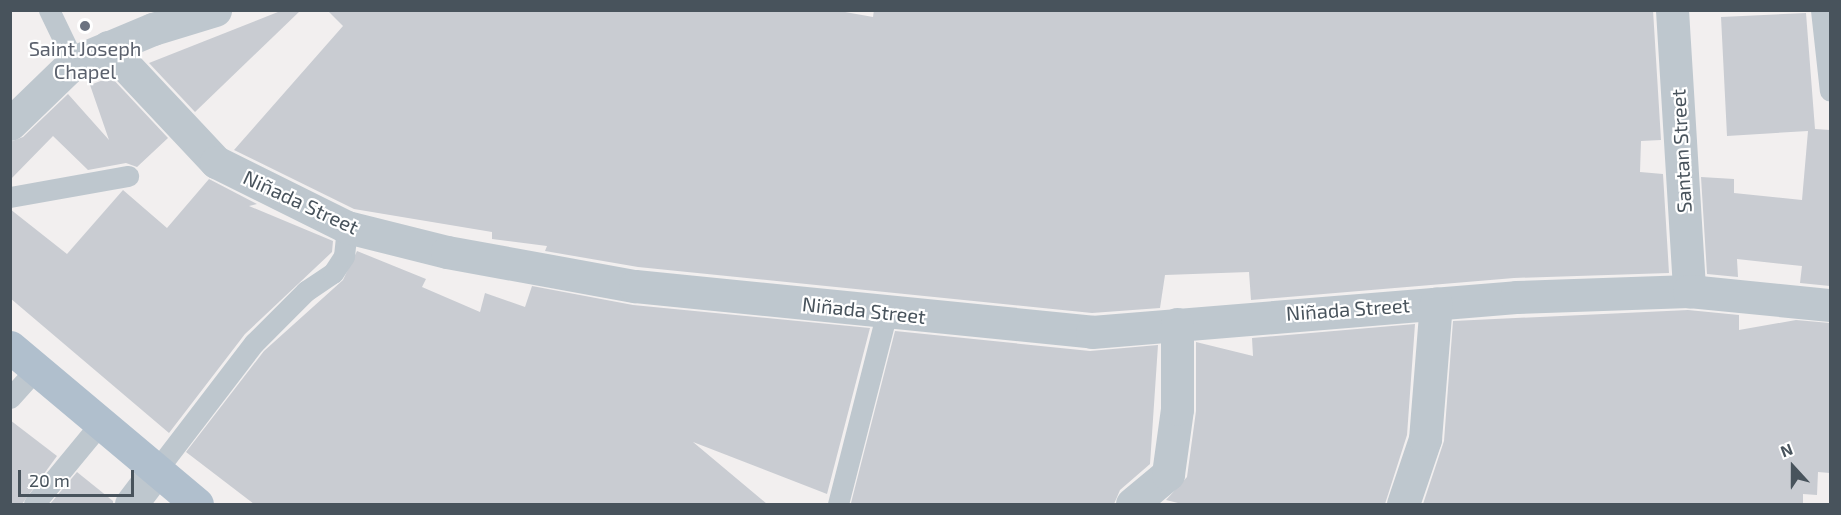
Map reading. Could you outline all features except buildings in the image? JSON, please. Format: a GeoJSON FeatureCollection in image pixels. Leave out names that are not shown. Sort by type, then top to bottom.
{"type":"FeatureCollection","features":[{"type":"Feature","properties":{"kind":"main road"},"geometry":{"type":"LineString","coordinates":[[10,347],[197,504]]}},
{"type":"Feature","properties":{"kind":"street"},"geometry":{"type":"LineString","coordinates":[[10,124],[74,62],[108,47],[153,20],[215,10]]}},
{"type":"Feature","properties":{"kind":"street","name":"Santan Street"},"geometry":{"type":"LineString","coordinates":[[1672,10],[1689,291]]}},
{"type":"Feature","properties":{"kind":"street","name":"Niñada Street"},"geometry":{"type":"LineString","coordinates":[[108,47],[216,162],[347,227],[581,278],[1092,332],[1436,303],[1689,291],[1830,305]]}},
{"type":"Feature","properties":{"kind":"street"},"geometry":{"type":"LineString","coordinates":[[1403,504],[1425,439],[1436,303]]}},
{"type":"Feature","properties":{"kind":"street"},"geometry":{"type":"LineString","coordinates":[[1132,504],[1168,474],[1177,409],[1176,324]]}},
{"type":"Feature","properties":{"kind":"street"},"geometry":{"type":"LineString","coordinates":[[131,504],[156,471]]}},
{"type":"Feature","properties":{"kind":"lane"},"geometry":{"type":"LineString","coordinates":[[49,10],[74,62]]}},
{"type":"Feature","properties":{"kind":"lane"},"geometry":{"type":"LineString","coordinates":[[1821,10],[1830,91]]}},
{"type":"Feature","properties":{"kind":"lane"},"geometry":{"type":"LineString","coordinates":[[10,197],[128,176]]}},
{"type":"Feature","properties":{"kind":"lane"},"geometry":{"type":"LineString","coordinates":[[156,471],[254,343],[306,291],[333,273],[344,256],[347,227]]}},
{"type":"Feature","properties":{"kind":"lane"},"geometry":{"type":"LineString","coordinates":[[838,504],[886,312]]}},
{"type":"Feature","properties":{"kind":"lane"},"geometry":{"type":"LineString","coordinates":[[10,398],[36,369]]}},
{"type":"Feature","properties":{"kind":"lane"},"geometry":{"type":"LineString","coordinates":[[34,504],[100,424]]}},
{"type":"Feature","properties":{"kind":"place","name":"Saint Joseph Chapel"},"geometry":{"type":"Point","coordinates":[85,26]}}]}
